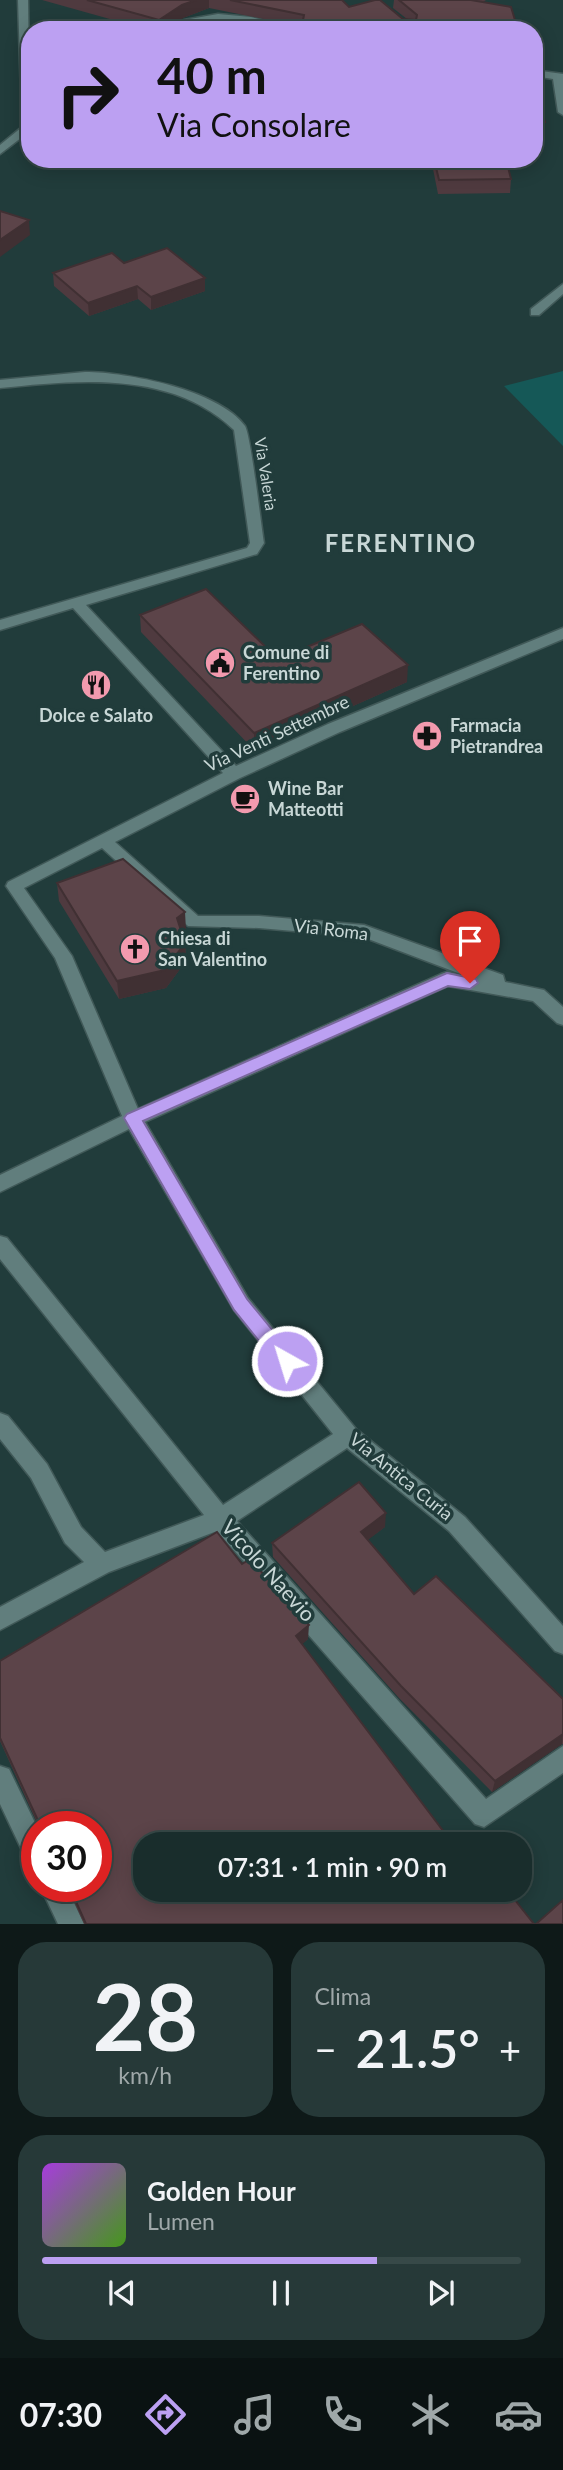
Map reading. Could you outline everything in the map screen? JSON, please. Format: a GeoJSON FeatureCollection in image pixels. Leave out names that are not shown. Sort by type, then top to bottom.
{"type":"FeatureCollection","features":[{"type":"Feature","properties":{"kind":"street"},"geometry":{"type":"LineString","coordinates":[[23,0],[24,21]]}},
{"type":"Feature","properties":{"kind":"street"},"geometry":{"type":"LineString","coordinates":[[191,21],[211,16],[242,21]]}},
{"type":"Feature","properties":{"kind":"street"},"geometry":{"type":"LineString","coordinates":[[560,77],[563,112]]}},
{"type":"Feature","properties":{"kind":"street"},"geometry":{"type":"LineString","coordinates":[[0,151],[21,132]]}},
{"type":"Feature","properties":{"kind":"street"},"geometry":{"type":"LineString","coordinates":[[535,312],[563,288]]}},
{"type":"Feature","properties":{"kind":"street","name":"Via Valeria"},"geometry":{"type":"LineString","coordinates":[[0,384],[70,377],[119,379],[200,402],[233,419],[240,429],[257,533],[257,543],[252,551],[75,602]]}},
{"type":"Feature","properties":{"kind":"street"},"geometry":{"type":"LineString","coordinates":[[0,625],[75,602],[234,774]]}},
{"type":"Feature","properties":{"kind":"street","name":"Via Venti Settembre"},"geometry":{"type":"LineString","coordinates":[[14,886],[234,774],[334,728],[563,633]]}},
{"type":"Feature","properties":{"kind":"street","name":"Via Roma"},"geometry":{"type":"LineString","coordinates":[[103,840],[194,922],[259,922],[364,931],[538,995]]}},
{"type":"Feature","properties":{"kind":"street","name":"Via Antica Curia"},"geometry":{"type":"LineString","coordinates":[[14,886],[63,956],[133,1118],[241,1304],[348,1436],[457,1524],[563,1643]]}},
{"type":"Feature","properties":{"kind":"street"},"geometry":{"type":"LineString","coordinates":[[0,1184],[133,1118],[447,979],[538,995],[563,1018]]}},
{"type":"Feature","properties":{"kind":"street","name":"Vicolo Naevio"},"geometry":{"type":"LineString","coordinates":[[0,1244],[220,1518],[484,1815],[563,1758]]}},
{"type":"Feature","properties":{"kind":"street"},"geometry":{"type":"LineString","coordinates":[[0,1423],[39,1471],[73,1535],[102,1564]]}},
{"type":"Feature","properties":{"kind":"street"},"geometry":{"type":"LineString","coordinates":[[0,1619],[102,1564],[220,1518],[348,1436]]}},
{"type":"Feature","properties":{"kind":"street"},"geometry":{"type":"LineString","coordinates":[[0,1778],[21,1821]]}},
{"type":"Feature","properties":{"kind":"street"},"geometry":{"type":"LineString","coordinates":[[60,1902],[71,1924]]}},
{"type":"Feature","properties":{"kind":"shaded area"},"geometry":{"type":"Polygon","coordinates":[[[563,371],[563,446],[504,386],[563,371]]]}},
{"type":"Feature","properties":{"kind":"building"},"geometry":{"type":"Polygon","coordinates":[[[87,0],[196,0],[182,5],[159,20],[87,0]]]}},
{"type":"Feature","properties":{"kind":"building"},"geometry":{"type":"Polygon","coordinates":[[[230,0],[342,0],[349,7],[380,0],[403,19],[416,20],[417,15],[399,0],[471,0],[511,7],[515,21],[307,21],[303,20],[304,15],[230,0]]]}},
{"type":"Feature","properties":{"kind":"building"},"geometry":{"type":"Polygon","coordinates":[[[436,168],[508,168],[511,179],[439,180],[436,168]]]}},
{"type":"Feature","properties":{"kind":"building"},"geometry":{"type":"Polygon","coordinates":[[[0,211],[29,220],[0,240],[0,211]]]}},
{"type":"Feature","properties":{"kind":"building"},"geometry":{"type":"Polygon","coordinates":[[[167,248],[205,278],[151,297],[137,286],[88,303],[53,273],[112,253],[124,263],[167,248]]]}},
{"type":"Feature","properties":{"kind":"building"},"geometry":{"type":"Polygon","coordinates":[[[206,589],[278,659],[362,624],[408,665],[254,733],[140,615],[206,589]]]}},
{"type":"Feature","properties":{"kind":"building","name":"Chiesa di San Valentino"},"geometry":{"type":"Polygon","coordinates":[[[123,859],[185,912],[177,918],[185,943],[165,970],[117,981],[57,883],[123,859]]]}},
{"type":"Feature","properties":{"kind":"building"},"geometry":{"type":"Polygon","coordinates":[[[359,1482],[386,1513],[361,1532],[414,1594],[436,1576],[563,1699],[563,1734],[495,1781],[401,1686],[272,1543],[359,1482]]]}},
{"type":"Feature","properties":{"kind":"building"},"geometry":{"type":"Polygon","coordinates":[[[217,1532],[242,1564],[250,1559],[309,1625],[296,1636],[444,1832],[133,1832],[133,1902],[517,1902],[534,1924],[86,1924],[76,1902],[112,1902],[112,1811],[34,1811],[0,1738],[0,1661],[217,1532]]]}},
{"type":"Feature","properties":{"kind":"building"},"geometry":{"type":"Polygon","coordinates":[[[563,1900],[563,1924],[536,1924],[563,1900]]]}},
{"type":"Feature","properties":{"kind":"place","name":"Comune di Ferentino"},"geometry":{"type":"Point","coordinates":[220,663]}},
{"type":"Feature","properties":{"kind":"place","name":"Dolce e Salato"},"geometry":{"type":"Point","coordinates":[96,685]}},
{"type":"Feature","properties":{"kind":"place","name":"Farmacia Pietrandrea"},"geometry":{"type":"Point","coordinates":[427,736]}},
{"type":"Feature","properties":{"kind":"place","name":"Wine Bar Matteotti"},"geometry":{"type":"Point","coordinates":[245,799]}},
{"type":"Feature","properties":{"kind":"place","name":"Chiesa di San Valentino"},"geometry":{"type":"Point","coordinates":[135,949]}},
{"type":"Feature","properties":{"kind":"district","name":"FERENTINO"},"geometry":{"type":"Point","coordinates":[401,544]}},
{"type":"Feature","properties":{"kind":"route"},"geometry":{"type":"LineString","coordinates":[[287,1361],[241,1304],[133,1118],[447,979],[470,983]]}}]}
